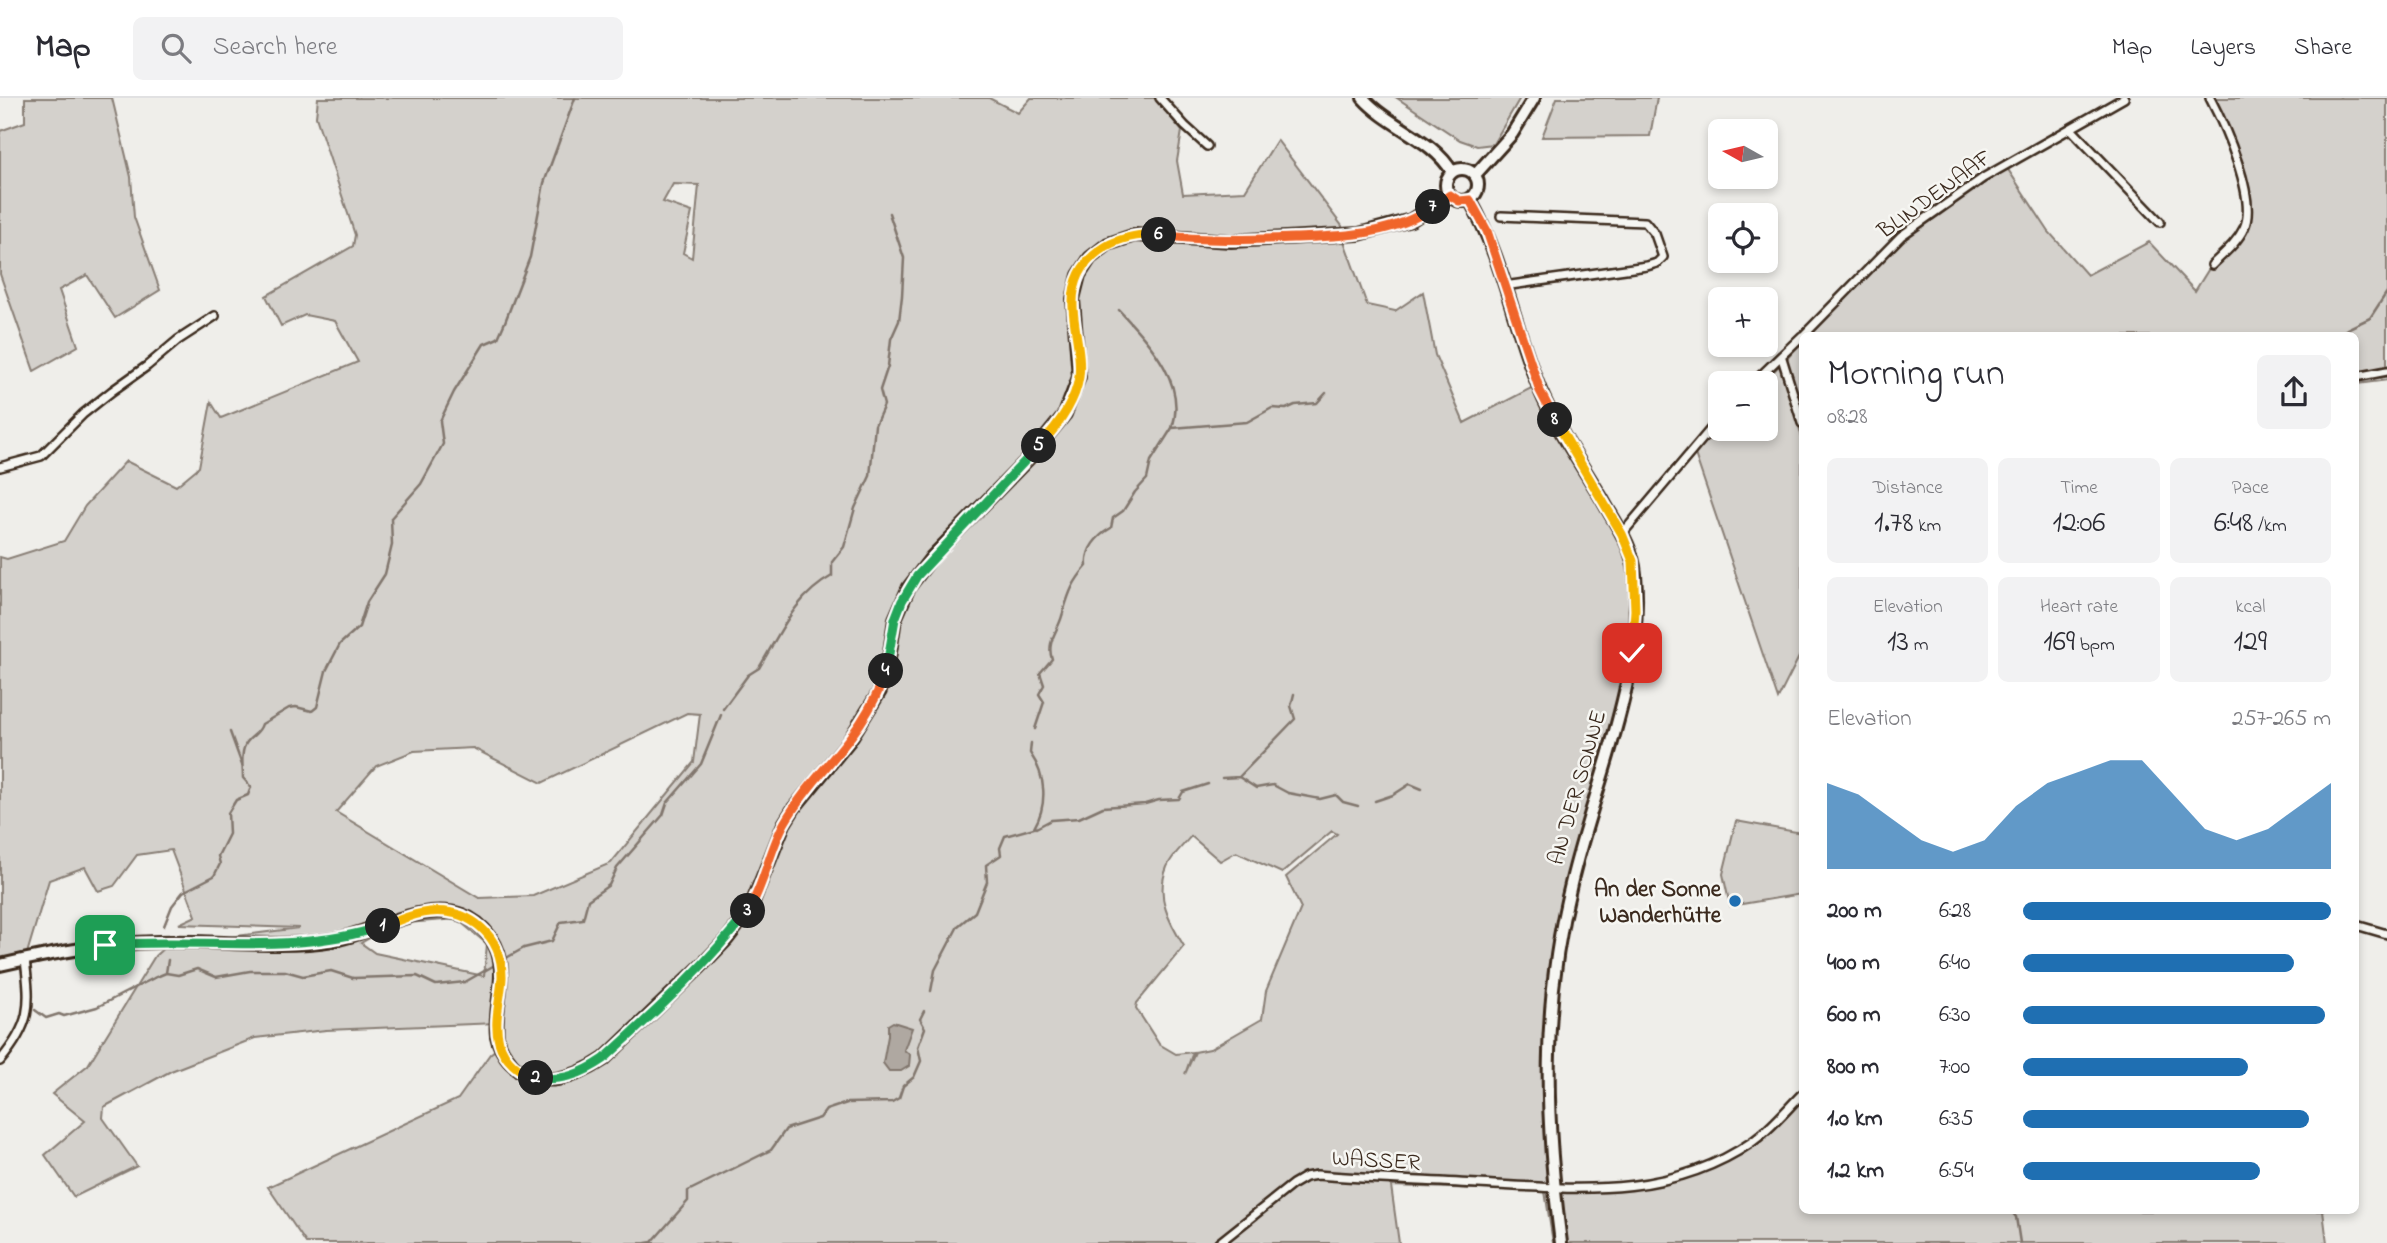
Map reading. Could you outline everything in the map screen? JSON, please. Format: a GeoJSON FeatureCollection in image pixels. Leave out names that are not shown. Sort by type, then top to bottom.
{"type":"FeatureCollection","features":[{"type":"Feature","properties":{"kind":"main road"},"geometry":{"type":"LineString","coordinates":[[1363,98],[1376,112],[1439,155],[1452,172]]}},
{"type":"Feature","properties":{"kind":"main road"},"geometry":{"type":"LineString","coordinates":[[1475,175],[1511,134],[1534,98]]}},
{"type":"Feature","properties":{"kind":"main road"},"geometry":{"type":"LineString","coordinates":[[1469,170],[1475,175],[1479,186],[1470,200],[1459,201],[1450,195],[1446,183],[1452,172],[1469,170]]}},
{"type":"Feature","properties":{"kind":"main road"},"geometry":{"type":"LineString","coordinates":[[0,965],[78,949],[129,943],[296,943],[331,940],[428,912],[460,914],[471,919],[486,932],[500,958],[502,977],[497,1034],[504,1054],[520,1071],[536,1078],[552,1080],[586,1071],[604,1059],[692,976],[727,939],[750,909],[784,824],[849,741],[880,691],[888,665],[895,619],[909,587],[932,557],[1044,441],[1065,414],[1079,377],[1073,299],[1079,275],[1090,258],[1108,244],[1135,235],[1231,241],[1359,234],[1411,220],[1450,195]]}},
{"type":"Feature","properties":{"kind":"main road","name":"AN DER SONNE"},"geometry":{"type":"LineString","coordinates":[[1470,200],[1487,231],[1540,391],[1622,534],[1635,573],[1632,653],[1618,720],[1571,884],[1555,964],[1547,1069],[1554,1188],[1561,1243]]}},
{"type":"Feature","properties":{"kind":"street"},"geometry":{"type":"LineString","coordinates":[[1160,98],[1207,146]]}},
{"type":"Feature","properties":{"kind":"street","name":"BLINDENAAF"},"geometry":{"type":"LineString","coordinates":[[1807,332],[1901,236],[1983,178],[2124,98]]}},
{"type":"Feature","properties":{"kind":"street"},"geometry":{"type":"LineString","coordinates":[[2210,98],[2237,158],[2248,209],[2246,226],[2236,242],[2212,265]]}},
{"type":"Feature","properties":{"kind":"street"},"geometry":{"type":"LineString","coordinates":[[2071,129],[2160,222]]}},
{"type":"Feature","properties":{"kind":"street"},"geometry":{"type":"LineString","coordinates":[[1501,216],[1645,222],[1655,234],[1663,257],[1657,264],[1647,266],[1504,286]]}},
{"type":"Feature","properties":{"kind":"street"},"geometry":{"type":"LineString","coordinates":[[0,467],[41,456],[102,398],[148,366],[178,340],[215,316]]}},
{"type":"Feature","properties":{"kind":"street","name":"BLINDENAAF"},"geometry":{"type":"LineString","coordinates":[[1767,371],[1799,340]]}},
{"type":"Feature","properties":{"kind":"street"},"geometry":{"type":"LineString","coordinates":[[1782,358],[1799,413]]}},
{"type":"Feature","properties":{"kind":"street"},"geometry":{"type":"LineString","coordinates":[[2359,376],[2387,371]]}},
{"type":"Feature","properties":{"kind":"street"},"geometry":{"type":"LineString","coordinates":[[1622,534],[1708,432]]}},
{"type":"Feature","properties":{"kind":"street"},"geometry":{"type":"LineString","coordinates":[[2359,926],[2387,934]]}},
{"type":"Feature","properties":{"kind":"street"},"geometry":{"type":"LineString","coordinates":[[0,1061],[16,1042],[25,1021],[28,996],[25,960]]}},
{"type":"Feature","properties":{"kind":"street","name":"WASSER"},"geometry":{"type":"LineString","coordinates":[[1219,1243],[1293,1184],[1305,1177],[1317,1175],[1570,1189],[1630,1187],[1681,1176],[1753,1142],[1799,1097]]}},
{"type":"Feature","properties":{"kind":"shaded area"},"geometry":{"type":"Polygon","coordinates":[[[25,98],[112,98],[131,177],[134,217],[160,290],[115,318],[87,275],[59,290],[78,346],[34,371],[0,274],[0,131],[25,122],[25,98]]]}},
{"type":"Feature","properties":{"kind":"shaded area"},"geometry":{"type":"Polygon","coordinates":[[[318,98],[989,98],[1018,113],[1031,98],[1155,98],[1182,131],[1177,161],[1183,194],[1245,191],[1277,140],[1342,226],[1344,241],[1367,305],[1395,311],[1423,292],[1435,355],[1464,423],[1537,385],[1633,561],[1632,653],[1571,884],[1548,1031],[1554,1188],[1656,1183],[1740,1150],[1799,1097],[1799,1214],[2323,1214],[2327,1243],[1553,1243],[1545,1191],[1391,1186],[1399,1243],[306,1243],[268,1187],[458,1099],[490,1054],[500,1046],[497,1023],[326,1030],[255,1038],[171,1071],[104,1107],[103,1118],[137,1166],[74,1197],[45,1155],[85,1121],[52,1094],[88,1065],[155,956],[167,945],[299,928],[179,924],[196,916],[171,850],[137,855],[114,886],[98,891],[85,867],[49,880],[25,960],[0,965],[0,557],[7,559],[64,541],[85,506],[126,461],[176,486],[199,467],[211,402],[221,418],[358,362],[335,321],[305,315],[281,326],[266,296],[353,246],[355,235],[316,117],[318,98]],[[673,184],[663,202],[692,212],[683,253],[692,258],[699,185],[673,184]],[[687,713],[542,783],[473,748],[414,751],[376,766],[336,812],[479,898],[533,896],[611,863],[694,762],[700,714],[687,713]],[[1332,831],[1282,873],[1236,852],[1220,861],[1191,836],[1169,863],[1162,888],[1163,898],[1173,928],[1184,946],[1137,1003],[1136,1008],[1159,1044],[1176,1054],[1193,1052],[1185,1074],[1195,1052],[1210,1049],[1262,1019],[1266,991],[1301,908],[1286,877],[1337,834],[1332,831]],[[457,919],[394,924],[361,943],[375,953],[484,976],[487,944],[457,919]]]}},
{"type":"Feature","properties":{"kind":"shaded area"},"geometry":{"type":"Polygon","coordinates":[[[1397,98],[1520,98],[1493,144],[1477,146],[1460,140],[1397,98]]]}},
{"type":"Feature","properties":{"kind":"shaded area"},"geometry":{"type":"Polygon","coordinates":[[[1557,98],[1657,98],[1650,136],[1542,137],[1557,98]]]}},
{"type":"Feature","properties":{"kind":"shaded area"},"geometry":{"type":"Polygon","coordinates":[[[2210,98],[2387,98],[2387,380],[2359,384],[2359,332],[1811,332],[1892,245],[2005,165],[2049,232],[2087,275],[2149,242],[2195,291],[2210,267],[2236,242],[2248,209],[2237,157],[2210,98]]]}},
{"type":"Feature","properties":{"kind":"shaded area"},"geometry":{"type":"Polygon","coordinates":[[[1799,345],[1799,402],[1786,360],[1799,345]]]}},
{"type":"Feature","properties":{"kind":"shaded area"},"geometry":{"type":"Polygon","coordinates":[[[1782,363],[1799,427],[1799,657],[1778,699],[1694,451],[1708,437],[1708,441],[1778,441],[1778,371],[1774,371],[1782,363]]]}},
{"type":"Feature","properties":{"kind":"shaded area"},"geometry":{"type":"Polygon","coordinates":[[[1736,821],[1799,832],[1799,894],[1730,906],[1723,874],[1736,821]]]}},
{"type":"Feature","properties":{"kind":"shaded area"},"geometry":{"type":"Polygon","coordinates":[[[893,1022],[912,1028],[904,1050],[910,1055],[909,1066],[901,1071],[889,1071],[883,1063],[888,1025],[893,1022]]]}},
{"type":"Feature","properties":{"kind":"waterway"},"geometry":{"type":"LineString","coordinates":[[164,926],[172,906],[183,892],[214,876],[220,864],[218,856],[229,834],[228,813],[236,800],[248,795],[251,787],[243,778],[243,754],[247,742],[262,724],[289,708],[312,711],[317,707],[326,671],[340,644],[359,627],[367,602],[385,574],[392,545],[391,518],[421,484],[443,444],[440,421],[454,392],[484,344],[498,338],[505,322],[530,257],[544,183],[575,98]]}},
{"type":"Feature","properties":{"kind":"waterway"},"geometry":{"type":"LineString","coordinates":[[723,709],[748,675],[759,668],[798,605],[832,576],[832,562],[844,547],[855,508],[870,476],[875,425],[884,405],[880,390],[888,366],[891,339],[899,321],[902,296],[904,258],[889,213]]}},
{"type":"Feature","properties":{"kind":"waterway"},"geometry":{"type":"LineString","coordinates":[[2343,332],[2370,318],[2387,292]]}},
{"type":"Feature","properties":{"kind":"waterway"},"geometry":{"type":"LineString","coordinates":[[1119,310],[1152,349],[1170,379],[1175,411],[1172,428]]}},
{"type":"Feature","properties":{"kind":"waterway"},"geometry":{"type":"LineString","coordinates":[[1035,729],[1044,702],[1039,694],[1044,685],[1040,673],[1052,659],[1051,642],[1071,589],[1087,566],[1088,554],[1093,544],[1111,528],[1113,518],[1123,511],[1147,479],[1151,461],[1172,428],[1247,422],[1272,408],[1286,409],[1295,405],[1317,403],[1326,393]]}},
{"type":"Feature","properties":{"kind":"waterway"},"geometry":{"type":"LineString","coordinates":[[1222,778],[1239,777],[1295,719],[1291,706],[1294,694]]}},
{"type":"Feature","properties":{"kind":"waterway"},"geometry":{"type":"LineString","coordinates":[[508,957],[524,948],[552,941],[561,922],[583,919],[588,900],[609,885],[617,868],[663,815],[667,803],[701,764],[721,715]]}},
{"type":"Feature","properties":{"kind":"waterway"},"geometry":{"type":"LineString","coordinates":[[230,732],[242,765]]}},
{"type":"Feature","properties":{"kind":"waterway"},"geometry":{"type":"LineString","coordinates":[[931,991],[935,970],[958,926],[975,912],[987,882],[986,865],[1001,855],[1000,848],[1005,836],[1034,828],[1039,819],[1043,790],[1039,771],[1030,753],[1031,743]]}},
{"type":"Feature","properties":{"kind":"waterway"},"geometry":{"type":"LineString","coordinates":[[1239,777],[1256,788],[1273,785],[1288,793],[1320,799],[1336,795],[1343,802],[1358,806]]}},
{"type":"Feature","properties":{"kind":"waterway"},"geometry":{"type":"LineString","coordinates":[[1036,828],[1051,820],[1079,818],[1103,807],[1179,799],[1183,792],[1208,784]]}},
{"type":"Feature","properties":{"kind":"waterway"},"geometry":{"type":"LineString","coordinates":[[1375,801],[1393,795],[1410,784],[1422,789]]}},
{"type":"Feature","properties":{"kind":"waterway"},"geometry":{"type":"LineString","coordinates":[[166,973],[168,960]]}},
{"type":"Feature","properties":{"kind":"waterway"},"geometry":{"type":"LineString","coordinates":[[35,1010],[46,1018],[59,1014],[64,1016],[97,1007],[166,973],[178,975],[197,969],[216,977],[250,971],[285,971],[303,976],[331,971],[353,978],[417,976],[436,985],[465,982],[493,966]]}},
{"type":"Feature","properties":{"kind":"waterway"},"geometry":{"type":"LineString","coordinates":[[646,1243],[652,1242],[688,1201],[688,1191],[771,1150],[786,1129],[820,1118],[826,1110],[847,1103],[892,1102],[899,1098],[903,1086],[914,1077],[921,1061],[918,1047],[925,1028],[920,1019],[924,1011]]}},
{"type":"Feature","properties":{"kind":"waterway"},"geometry":{"type":"LineString","coordinates":[[2014,1214],[2020,1243]]}},
{"type":"Feature","properties":{"kind":"place","name":"An der Sonne Wanderhütte"},"geometry":{"type":"Point","coordinates":[1735,901]}},
{"type":"Feature","properties":{"kind":"route"},"geometry":{"type":"LineString","coordinates":[[105,945],[160,942],[296,943],[331,940],[349,937],[418,914],[460,914],[480,925],[493,941],[500,958],[502,977],[497,1034],[504,1054],[514,1066],[525,1074],[552,1080],[586,1071],[604,1059],[700,967],[727,939],[750,909],[784,824],[849,741],[880,691],[888,665],[895,619],[909,587],[932,557],[1044,441],[1065,414],[1079,377],[1073,299],[1084,265],[1100,249],[1116,240],[1135,235],[1231,241],[1341,236],[1379,230],[1411,220],[1450,195],[1459,201],[1470,200],[1487,231],[1540,391],[1622,534],[1633,561],[1635,610],[1632,653]]}}]}
